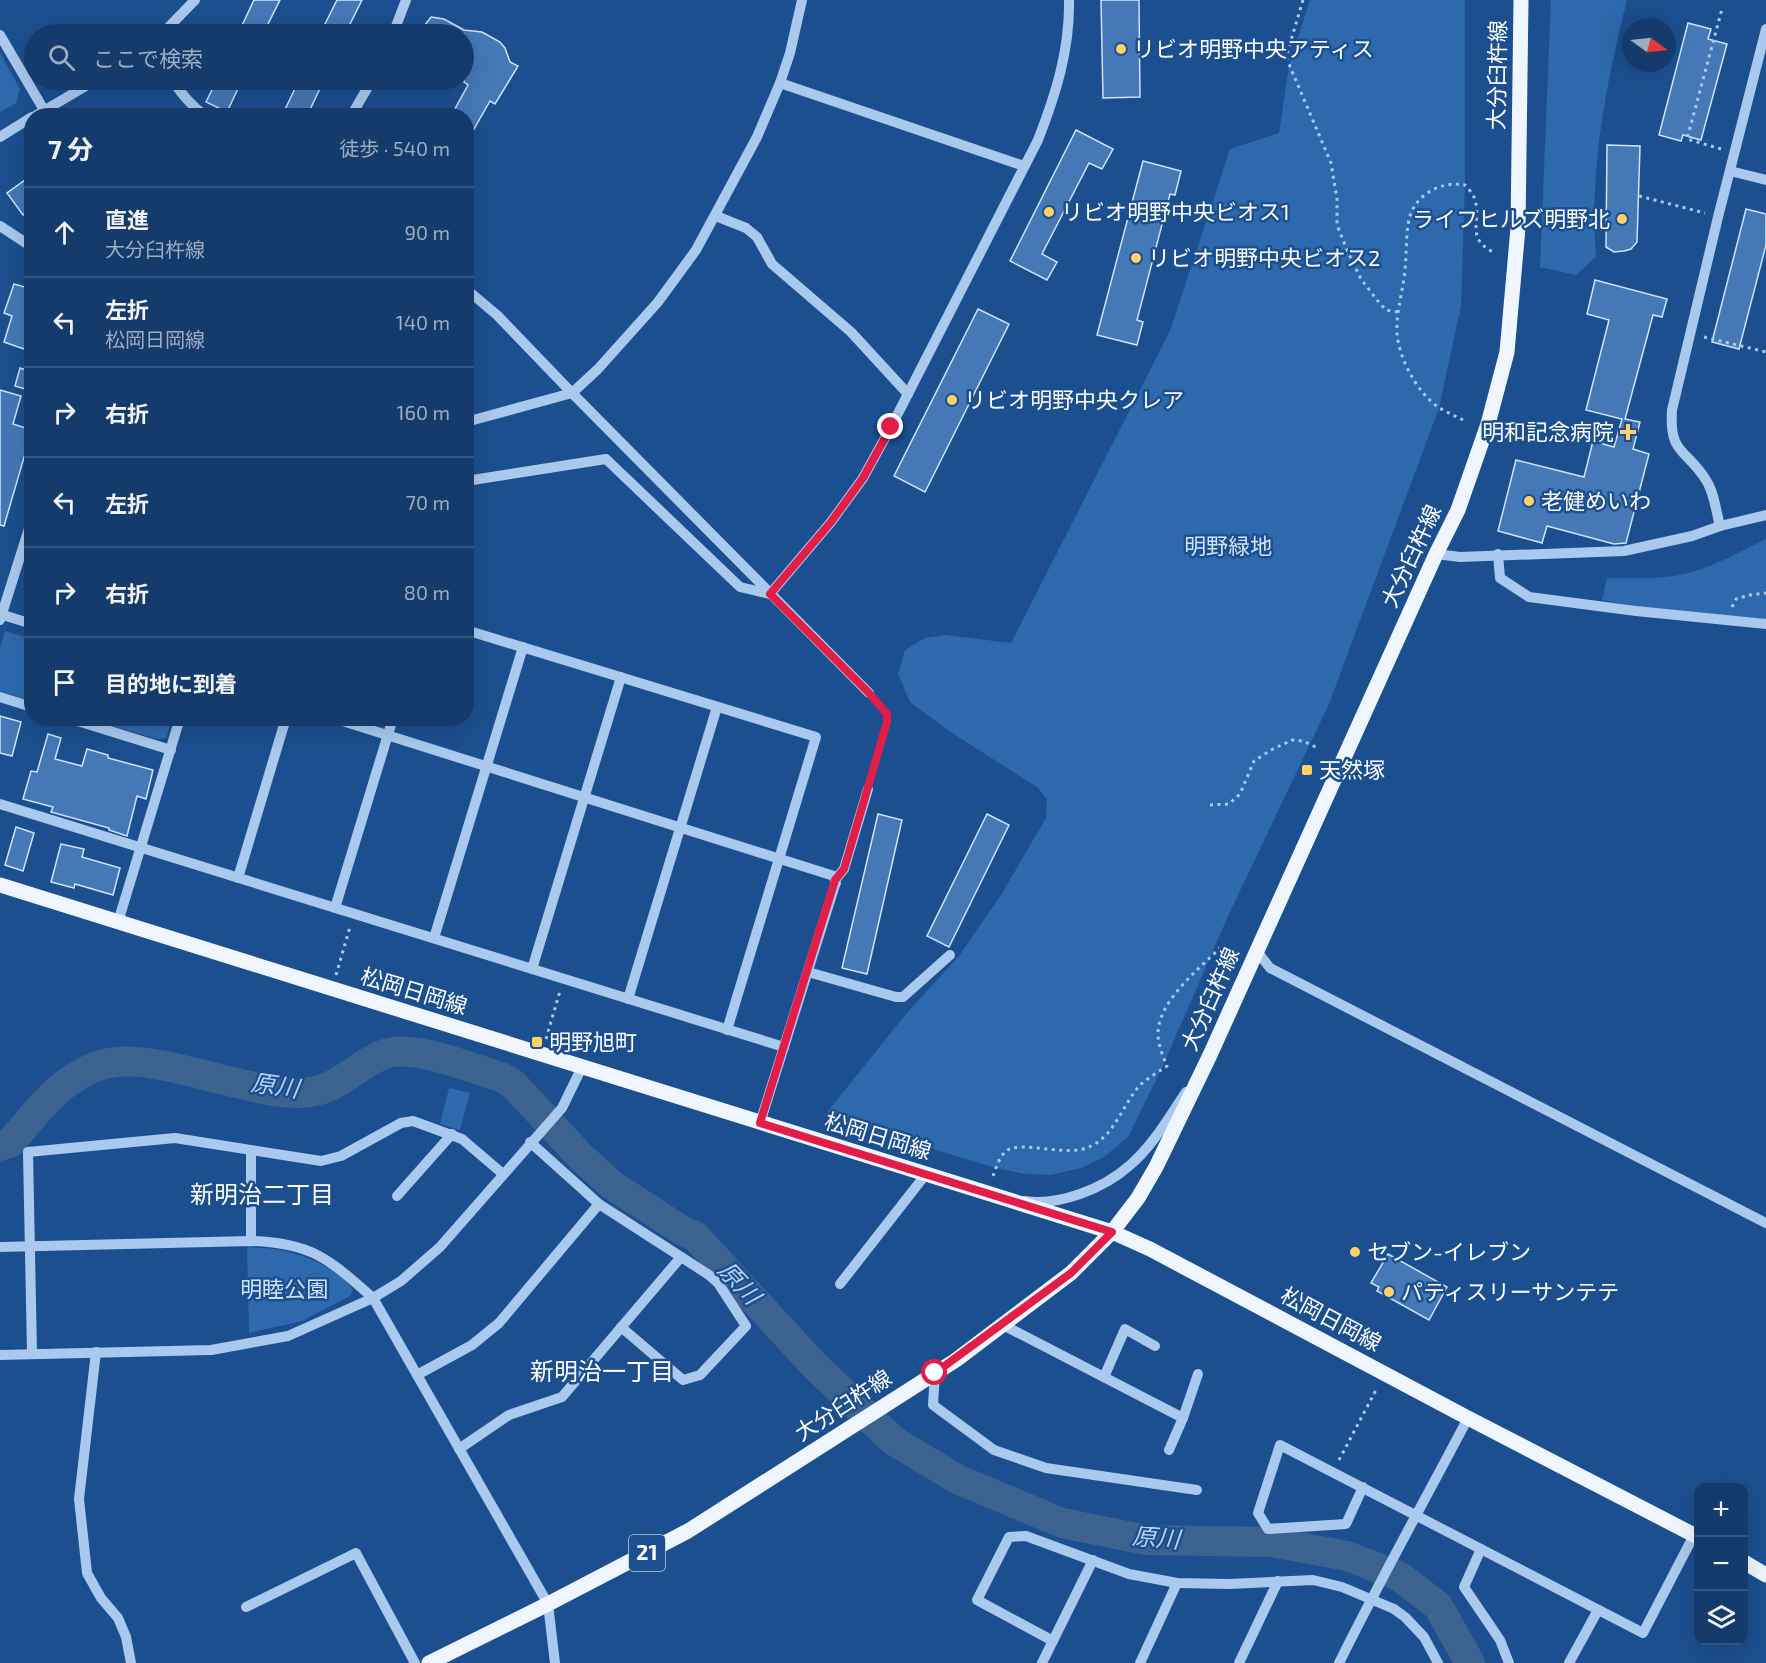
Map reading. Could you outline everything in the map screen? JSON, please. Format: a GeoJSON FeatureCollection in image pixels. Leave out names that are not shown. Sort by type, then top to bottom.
{"type":"FeatureCollection","features":[{"type":"Feature","properties":{"kind":"main road","name":"大分臼杵線"},"geometry":{"type":"LineString","coordinates":[[429,1663],[688,1531],[905,1393],[1003,1325],[1071,1273],[1112,1232],[1138,1198],[1156,1167],[1210,1055],[1436,554],[1458,510],[1488,424],[1507,352],[1518,228],[1521,0]]}},
{"type":"Feature","properties":{"kind":"main road","name":"松岡日岡線"},"geometry":{"type":"LineString","coordinates":[[0,885],[1112,1232],[1150,1249],[1694,1535]]}},
{"type":"Feature","properties":{"kind":"main road"},"geometry":{"type":"LineString","coordinates":[[1748,1565],[1766,1575]]}},
{"type":"Feature","properties":{"kind":"street"},"geometry":{"type":"LineString","coordinates":[[172,24],[195,0]]}},
{"type":"Feature","properties":{"kind":"street"},"geometry":{"type":"LineString","coordinates":[[397,24],[406,0]]}},
{"type":"Feature","properties":{"kind":"street"},"geometry":{"type":"LineString","coordinates":[[474,420],[572,393],[598,369],[658,302],[696,250],[757,137],[790,53],[802,0]]}},
{"type":"Feature","properties":{"kind":"street"},"geometry":{"type":"LineString","coordinates":[[770,594],[831,522],[863,478],[1038,140],[1058,85],[1067,39],[1069,0]]}},
{"type":"Feature","properties":{"kind":"street"},"geometry":{"type":"LineString","coordinates":[[1720,526],[1707,480],[1678,448],[1672,437],[1672,410],[1766,29]]}},
{"type":"Feature","properties":{"kind":"street"},"geometry":{"type":"LineString","coordinates":[[0,35],[24,86]]}},
{"type":"Feature","properties":{"kind":"street"},"geometry":{"type":"LineString","coordinates":[[780,83],[1024,166]]}},
{"type":"Feature","properties":{"kind":"street"},"geometry":{"type":"LineString","coordinates":[[26,90],[34,108]]}},
{"type":"Feature","properties":{"kind":"street"},"geometry":{"type":"LineString","coordinates":[[47,108],[79,90]]}},
{"type":"Feature","properties":{"kind":"street"},"geometry":{"type":"LineString","coordinates":[[180,90],[196,108]]}},
{"type":"Feature","properties":{"kind":"street"},"geometry":{"type":"LineString","coordinates":[[356,108],[366,90]]}},
{"type":"Feature","properties":{"kind":"street"},"geometry":{"type":"LineString","coordinates":[[0,136],[24,122]]}},
{"type":"Feature","properties":{"kind":"street"},"geometry":{"type":"LineString","coordinates":[[1730,171],[1766,180]]}},
{"type":"Feature","properties":{"kind":"street"},"geometry":{"type":"LineString","coordinates":[[716,216],[746,228],[757,237],[772,264],[851,332],[908,394]]}},
{"type":"Feature","properties":{"kind":"street"},"geometry":{"type":"LineString","coordinates":[[0,226],[24,242]]}},
{"type":"Feature","properties":{"kind":"street"},"geometry":{"type":"LineString","coordinates":[[474,296],[497,315],[869,693]]}},
{"type":"Feature","properties":{"kind":"street"},"geometry":{"type":"LineString","coordinates":[[474,480],[606,459],[740,587],[770,594]]}},
{"type":"Feature","properties":{"kind":"street"},"geometry":{"type":"LineString","coordinates":[[1436,554],[1460,556],[1589,554],[1624,551],[1692,536],[1720,526],[1766,515]]}},
{"type":"Feature","properties":{"kind":"street"},"geometry":{"type":"LineString","coordinates":[[24,544],[1,616],[24,622]]}},
{"type":"Feature","properties":{"kind":"street"},"geometry":{"type":"LineString","coordinates":[[1498,554],[1500,578],[1529,597],[1766,624]]}},
{"type":"Feature","properties":{"kind":"street"},"geometry":{"type":"LineString","coordinates":[[474,632],[816,737],[728,1030]]}},
{"type":"Feature","properties":{"kind":"street"},"geometry":{"type":"LineString","coordinates":[[434,938],[523,647]]}},
{"type":"Feature","properties":{"kind":"street"},"geometry":{"type":"LineString","coordinates":[[532,969],[621,677]]}},
{"type":"Feature","properties":{"kind":"street"},"geometry":{"type":"LineString","coordinates":[[0,697],[24,704]]}},
{"type":"Feature","properties":{"kind":"street"},"geometry":{"type":"LineString","coordinates":[[628,999],[717,707]]}},
{"type":"Feature","properties":{"kind":"street"},"geometry":{"type":"LineString","coordinates":[[94,726],[171,750]]}},
{"type":"Feature","properties":{"kind":"street"},"geometry":{"type":"LineString","coordinates":[[118,922],[178,726]]}},
{"type":"Feature","properties":{"kind":"street"},"geometry":{"type":"LineString","coordinates":[[238,878],[284,726]]}},
{"type":"Feature","properties":{"kind":"street"},"geometry":{"type":"LineString","coordinates":[[357,726],[830,874],[835,880]]}},
{"type":"Feature","properties":{"kind":"street"},"geometry":{"type":"LineString","coordinates":[[335,908],[391,726]]}},
{"type":"Feature","properties":{"kind":"street"},"geometry":{"type":"LineString","coordinates":[[760,1123],[835,880],[844,869],[868,789]]}},
{"type":"Feature","properties":{"kind":"street"},"geometry":{"type":"LineString","coordinates":[[0,804],[784,1047]]}},
{"type":"Feature","properties":{"kind":"street"},"geometry":{"type":"LineString","coordinates":[[1256,950],[1270,968],[1766,1223]]}},
{"type":"Feature","properties":{"kind":"street"},"geometry":{"type":"LineString","coordinates":[[808,972],[896,998],[903,997],[950,955]]}},
{"type":"Feature","properties":{"kind":"street"},"geometry":{"type":"LineString","coordinates":[[998,1197],[1033,1202],[1060,1199],[1089,1190],[1110,1180],[1129,1166],[1143,1150],[1210,1055]]}},
{"type":"Feature","properties":{"kind":"street"},"geometry":{"type":"LineString","coordinates":[[0,1354],[211,1350],[288,1336],[373,1299],[401,1281],[440,1247],[562,1108],[582,1067]]}},
{"type":"Feature","properties":{"kind":"street"},"geometry":{"type":"LineString","coordinates":[[32,1353],[28,1152],[175,1138],[313,1161],[328,1160],[341,1156],[401,1123],[409,1121],[462,1139],[503,1174]]}},
{"type":"Feature","properties":{"kind":"street"},"geometry":{"type":"LineString","coordinates":[[398,1196],[452,1134]]}},
{"type":"Feature","properties":{"kind":"street"},"geometry":{"type":"LineString","coordinates":[[532,1140],[599,1204],[718,1283],[746,1326],[700,1375],[683,1380],[621,1327]]}},
{"type":"Feature","properties":{"kind":"street"},"geometry":{"type":"LineString","coordinates":[[251,1241],[252,1151]]}},
{"type":"Feature","properties":{"kind":"street"},"geometry":{"type":"LineString","coordinates":[[840,1284],[926,1174]]}},
{"type":"Feature","properties":{"kind":"street"},"geometry":{"type":"LineString","coordinates":[[417,1375],[472,1345],[499,1323],[599,1204]]}},
{"type":"Feature","properties":{"kind":"street"},"geometry":{"type":"LineString","coordinates":[[0,1248],[276,1242],[316,1253],[336,1265],[373,1299],[548,1604],[555,1663]]}},
{"type":"Feature","properties":{"kind":"street"},"geometry":{"type":"LineString","coordinates":[[459,1449],[509,1415],[562,1397],[681,1257]]}},
{"type":"Feature","properties":{"kind":"street"},"geometry":{"type":"LineString","coordinates":[[1003,1325],[1183,1418]]}},
{"type":"Feature","properties":{"kind":"street"},"geometry":{"type":"LineString","coordinates":[[1104,1377],[1125,1329],[1155,1346]]}},
{"type":"Feature","properties":{"kind":"street"},"geometry":{"type":"LineString","coordinates":[[96,1352],[79,1499],[87,1573],[101,1598],[118,1618],[126,1637],[131,1663]]}},
{"type":"Feature","properties":{"kind":"street"},"geometry":{"type":"LineString","coordinates":[[935,1373],[933,1405],[994,1450],[1046,1468],[1197,1490]]}},
{"type":"Feature","properties":{"kind":"street"},"geometry":{"type":"LineString","coordinates":[[1169,1450],[1198,1374]]}},
{"type":"Feature","properties":{"kind":"street"},"geometry":{"type":"LineString","coordinates":[[1339,1663],[1379,1583],[1468,1418]]}},
{"type":"Feature","properties":{"kind":"street"},"geometry":{"type":"LineString","coordinates":[[1363,1487],[1346,1524],[1268,1529],[1258,1513],[1280,1444],[1333,1472],[1363,1487],[1417,1515],[1643,1633],[1695,1537]]}},
{"type":"Feature","properties":{"kind":"street"},"geometry":{"type":"LineString","coordinates":[[1053,1641],[977,1600],[1009,1538],[1026,1536],[1130,1574],[1177,1583],[1229,1584],[1313,1580],[1325,1582],[1394,1609],[1424,1637],[1432,1648],[1438,1663]]}},
{"type":"Feature","properties":{"kind":"street"},"geometry":{"type":"LineString","coordinates":[[1481,1549],[1464,1587],[1500,1640],[1509,1663]]}},
{"type":"Feature","properties":{"kind":"street"},"geometry":{"type":"LineString","coordinates":[[246,1607],[356,1553],[415,1663]]}},
{"type":"Feature","properties":{"kind":"street"},"geometry":{"type":"LineString","coordinates":[[1042,1663],[1093,1560]]}},
{"type":"Feature","properties":{"kind":"street"},"geometry":{"type":"LineString","coordinates":[[1239,1663],[1278,1581]]}},
{"type":"Feature","properties":{"kind":"street"},"geometry":{"type":"LineString","coordinates":[[1140,1663],[1177,1583]]}},
{"type":"Feature","properties":{"kind":"street"},"geometry":{"type":"LineString","coordinates":[[1569,1663],[1599,1610]]}},
{"type":"Feature","properties":{"kind":"path"},"geometry":{"type":"LineString","coordinates":[[1303,0],[1286,57],[1332,163],[1337,199],[1337,225],[1361,279],[1386,310],[1398,312]]}},
{"type":"Feature","properties":{"kind":"path"},"geometry":{"type":"LineString","coordinates":[[1722,9],[1688,139],[1724,150]]}},
{"type":"Feature","properties":{"kind":"path"},"geometry":{"type":"LineString","coordinates":[[1463,420],[1439,408],[1426,397],[1413,379],[1397,334],[1411,211],[1421,198],[1438,186],[1455,183],[1465,185],[1474,196],[1477,240],[1493,252]]}},
{"type":"Feature","properties":{"kind":"path"},"geometry":{"type":"LineString","coordinates":[[1638,196],[1718,217]]}},
{"type":"Feature","properties":{"kind":"path"},"geometry":{"type":"LineString","coordinates":[[1690,333],[1766,352]]}},
{"type":"Feature","properties":{"kind":"path"},"geometry":{"type":"LineString","coordinates":[[1727,620],[1736,599],[1766,593]]}},
{"type":"Feature","properties":{"kind":"path"},"geometry":{"type":"LineString","coordinates":[[868,789],[887,722],[887,714],[869,693]]}},
{"type":"Feature","properties":{"kind":"path"},"geometry":{"type":"LineString","coordinates":[[1210,805],[1229,804],[1240,794],[1254,761],[1271,750],[1292,740],[1304,741],[1318,748]]}},
{"type":"Feature","properties":{"kind":"path"},"geometry":{"type":"LineString","coordinates":[[335,977],[354,913]]}},
{"type":"Feature","properties":{"kind":"path"},"geometry":{"type":"LineString","coordinates":[[993,1176],[999,1160],[1007,1150],[1017,1146],[1075,1152],[1092,1146],[1105,1136],[1140,1085],[1167,1066],[1158,1034],[1160,1018],[1174,994],[1220,948]]}},
{"type":"Feature","properties":{"kind":"path"},"geometry":{"type":"LineString","coordinates":[[545,1041],[564,979]]}},
{"type":"Feature","properties":{"kind":"path"},"geometry":{"type":"LineString","coordinates":[[1333,1472],[1376,1390]]}},
{"type":"Feature","properties":{"kind":"green space","name":"明野緑地"},"geometry":{"type":"Polygon","coordinates":[[[1310,0],[1465,0],[1465,185],[1461,306],[1439,408],[1329,704],[1229,914],[1161,1070],[1128,1137],[1104,1157],[1081,1168],[1051,1175],[1025,1174],[996,1168],[824,1116],[906,1014],[959,956],[1001,895],[1046,818],[1047,799],[1037,787],[952,733],[910,702],[898,674],[905,650],[925,638],[945,635],[1011,643],[1170,331],[1230,149],[1279,133],[1289,66],[1310,0]]]}},
{"type":"Feature","properties":{"kind":"green space"},"geometry":{"type":"Polygon","coordinates":[[[1551,0],[1627,0],[1606,95],[1597,160],[1594,224],[1596,257],[1576,275],[1540,267],[1551,0]]]}},
{"type":"Feature","properties":{"kind":"green space"},"geometry":{"type":"Polygon","coordinates":[[[0,53],[20,89],[16,103],[0,112],[0,53]]]}},
{"type":"Feature","properties":{"kind":"green space"},"geometry":{"type":"Polygon","coordinates":[[[1766,539],[1766,621],[1602,600],[1607,578],[1682,575],[1730,557],[1766,539]]]}},
{"type":"Feature","properties":{"kind":"green space"},"geometry":{"type":"Polygon","coordinates":[[[5,631],[24,637],[24,699],[0,691],[0,648],[5,631]]]}},
{"type":"Feature","properties":{"kind":"green space"},"geometry":{"type":"Polygon","coordinates":[[[113,726],[170,726],[166,738],[157,739],[113,726]]]}},
{"type":"Feature","properties":{"kind":"green space"},"geometry":{"type":"Polygon","coordinates":[[[449,1088],[470,1093],[460,1130],[440,1124],[449,1088]]]}},
{"type":"Feature","properties":{"kind":"green space","name":"明睦公園"},"geometry":{"type":"Polygon","coordinates":[[[247,1247],[280,1250],[310,1259],[340,1276],[353,1290],[350,1296],[302,1321],[249,1333],[247,1247]]]}},
{"type":"Feature","properties":{"kind":"building"},"geometry":{"type":"Polygon","coordinates":[[[254,0],[280,0],[268,24],[243,24],[254,0]]]}},
{"type":"Feature","properties":{"kind":"building"},"geometry":{"type":"Polygon","coordinates":[[[337,0],[362,0],[350,24],[325,24],[337,0]]]}},
{"type":"Feature","properties":{"kind":"building","name":"リビオ明野中央アティス"},"geometry":{"type":"Polygon","coordinates":[[[1101,0],[1139,0],[1140,97],[1103,98],[1101,0]]]}},
{"type":"Feature","properties":{"kind":"building"},"geometry":{"type":"Polygon","coordinates":[[[431,17],[444,19],[453,24],[426,24],[431,17]]]}},
{"type":"Feature","properties":{"kind":"building"},"geometry":{"type":"Polygon","coordinates":[[[1688,23],[1711,29],[1708,39],[1727,44],[1701,140],[1683,135],[1681,141],[1659,135],[1688,23]]]}},
{"type":"Feature","properties":{"kind":"building"},"geometry":{"type":"Polygon","coordinates":[[[474,31],[482,32],[500,42],[510,62],[518,66],[495,104],[490,101],[474,129],[474,108],[455,108],[465,90],[474,90],[474,31]]]}},
{"type":"Feature","properties":{"kind":"building"},"geometry":{"type":"Polygon","coordinates":[[[212,90],[237,90],[229,108],[219,108],[206,102],[212,90]]]}},
{"type":"Feature","properties":{"kind":"building"},"geometry":{"type":"Polygon","coordinates":[[[294,90],[319,90],[311,108],[286,108],[294,90]]]}},
{"type":"Feature","properties":{"kind":"building","name":"リビオ明野中央ビオス1"},"geometry":{"type":"Polygon","coordinates":[[[1076,130],[1113,149],[1102,169],[1089,163],[1042,254],[1057,262],[1047,280],[1010,261],[1076,130]]]}},
{"type":"Feature","properties":{"kind":"building","name":"ライフヒルズ明野北"},"geometry":{"type":"Polygon","coordinates":[[[1607,145],[1640,146],[1637,242],[1631,249],[1624,251],[1614,252],[1606,247],[1607,145]]]}},
{"type":"Feature","properties":{"kind":"building","name":"リビオ明野中央ビオス2"},"geometry":{"type":"Polygon","coordinates":[[[1143,161],[1181,171],[1175,195],[1170,194],[1137,320],[1143,322],[1137,345],[1097,335],[1143,161]]]}},
{"type":"Feature","properties":{"kind":"building"},"geometry":{"type":"Polygon","coordinates":[[[24,181],[23,215],[7,193],[24,181]]]}},
{"type":"Feature","properties":{"kind":"building"},"geometry":{"type":"Polygon","coordinates":[[[1746,209],[1766,214],[1766,245],[1739,349],[1712,342],[1746,209]]]}},
{"type":"Feature","properties":{"kind":"building"},"geometry":{"type":"Polygon","coordinates":[[[1595,280],[1667,299],[1662,317],[1653,315],[1625,419],[1640,422],[1633,449],[1649,454],[1626,543],[1614,544],[1547,526],[1542,543],[1498,531],[1516,460],[1584,477],[1593,441],[1614,447],[1622,419],[1586,410],[1609,320],[1587,314],[1595,280]]]}},
{"type":"Feature","properties":{"kind":"building"},"geometry":{"type":"Polygon","coordinates":[[[14,284],[24,287],[24,349],[4,342],[12,316],[4,313],[14,284]]]}},
{"type":"Feature","properties":{"kind":"building","name":"リビオ明野中央クレア"},"geometry":{"type":"Polygon","coordinates":[[[978,309],[1009,324],[925,492],[894,476],[978,309]]]}},
{"type":"Feature","properties":{"kind":"building"},"geometry":{"type":"Polygon","coordinates":[[[20,368],[24,369],[24,389],[15,386],[20,368]]]}},
{"type":"Feature","properties":{"kind":"building"},"geometry":{"type":"Polygon","coordinates":[[[0,390],[21,396],[13,424],[24,427],[24,457],[4,526],[0,525],[0,390]]]}},
{"type":"Feature","properties":{"kind":"building"},"geometry":{"type":"Polygon","coordinates":[[[0,716],[21,722],[12,756],[0,753],[0,716]]]}},
{"type":"Feature","properties":{"kind":"building"},"geometry":{"type":"Polygon","coordinates":[[[48,734],[61,738],[55,759],[82,766],[87,749],[108,755],[108,758],[153,770],[146,799],[137,796],[127,836],[109,830],[109,828],[51,812],[53,807],[23,799],[31,771],[37,772],[48,734]]]}},
{"type":"Feature","properties":{"kind":"building"},"geometry":{"type":"Polygon","coordinates":[[[878,814],[902,820],[867,974],[842,968],[878,814]]]}},
{"type":"Feature","properties":{"kind":"building"},"geometry":{"type":"Polygon","coordinates":[[[987,814],[1009,825],[949,947],[927,936],[987,814]]]}},
{"type":"Feature","properties":{"kind":"building"},"geometry":{"type":"Polygon","coordinates":[[[16,827],[34,833],[23,871],[5,865],[16,827]]]}},
{"type":"Feature","properties":{"kind":"building"},"geometry":{"type":"Polygon","coordinates":[[[61,844],[84,849],[82,857],[120,868],[113,895],[75,884],[74,888],[51,882],[61,844]]]}},
{"type":"Feature","properties":{"kind":"building"},"geometry":{"type":"Polygon","coordinates":[[[1388,1254],[1447,1287],[1429,1320],[1377,1291],[1379,1287],[1371,1283],[1388,1254]]]}},
{"type":"Feature","properties":{"kind":"waterway","name":"原川"},"geometry":{"type":"LineString","coordinates":[[0,1146],[10,1143],[65,1084],[93,1068],[108,1063],[128,1061],[157,1064],[264,1089],[291,1093],[313,1092],[324,1088],[371,1060],[394,1052],[424,1054],[501,1077],[513,1084],[581,1157],[612,1185],[683,1231],[695,1236],[815,1366],[894,1441],[957,1479],[1062,1523],[1146,1540],[1272,1542],[1347,1556],[1399,1576],[1438,1606],[1470,1663]]}},
{"type":"Feature","properties":{"kind":"place","name":"リビオ明野中央アティス"},"geometry":{"type":"Point","coordinates":[1121,49]}},
{"type":"Feature","properties":{"kind":"place","name":"リビオ明野中央ビオス1"},"geometry":{"type":"Point","coordinates":[1049,212]}},
{"type":"Feature","properties":{"kind":"place","name":"ライフヒルズ明野北"},"geometry":{"type":"Point","coordinates":[1622,219]}},
{"type":"Feature","properties":{"kind":"place","name":"リビオ明野中央ビオス2"},"geometry":{"type":"Point","coordinates":[1136,258]}},
{"type":"Feature","properties":{"kind":"place","name":"リビオ明野中央クレア"},"geometry":{"type":"Point","coordinates":[952,400]}},
{"type":"Feature","properties":{"kind":"place","name":"明和記念病院"},"geometry":{"type":"Point","coordinates":[1628,432]}},
{"type":"Feature","properties":{"kind":"place","name":"老健めいわ"},"geometry":{"type":"Point","coordinates":[1529,501]}},
{"type":"Feature","properties":{"kind":"place","name":"天然塚"},"geometry":{"type":"Point","coordinates":[1307,770]}},
{"type":"Feature","properties":{"kind":"place","name":"明野旭町"},"geometry":{"type":"Point","coordinates":[537,1042]}},
{"type":"Feature","properties":{"kind":"place","name":"セブン-イレブン"},"geometry":{"type":"Point","coordinates":[1355,1252]}},
{"type":"Feature","properties":{"kind":"place","name":"パティスリーサンテテ"},"geometry":{"type":"Point","coordinates":[1389,1292]}},
{"type":"Feature","properties":{"kind":"district","name":"新明治二丁目"},"geometry":{"type":"Point","coordinates":[262,1195]}},
{"type":"Feature","properties":{"kind":"district","name":"新明治一丁目"},"geometry":{"type":"Point","coordinates":[602,1372]}},
{"type":"Feature","properties":{"kind":"route"},"geometry":{"type":"LineString","coordinates":[[891,427],[863,478],[831,522],[770,594],[869,693],[887,714],[887,722],[844,869],[835,880],[836,883],[760,1123],[1112,1232],[1071,1273],[956,1360],[935,1373]]}}]}
